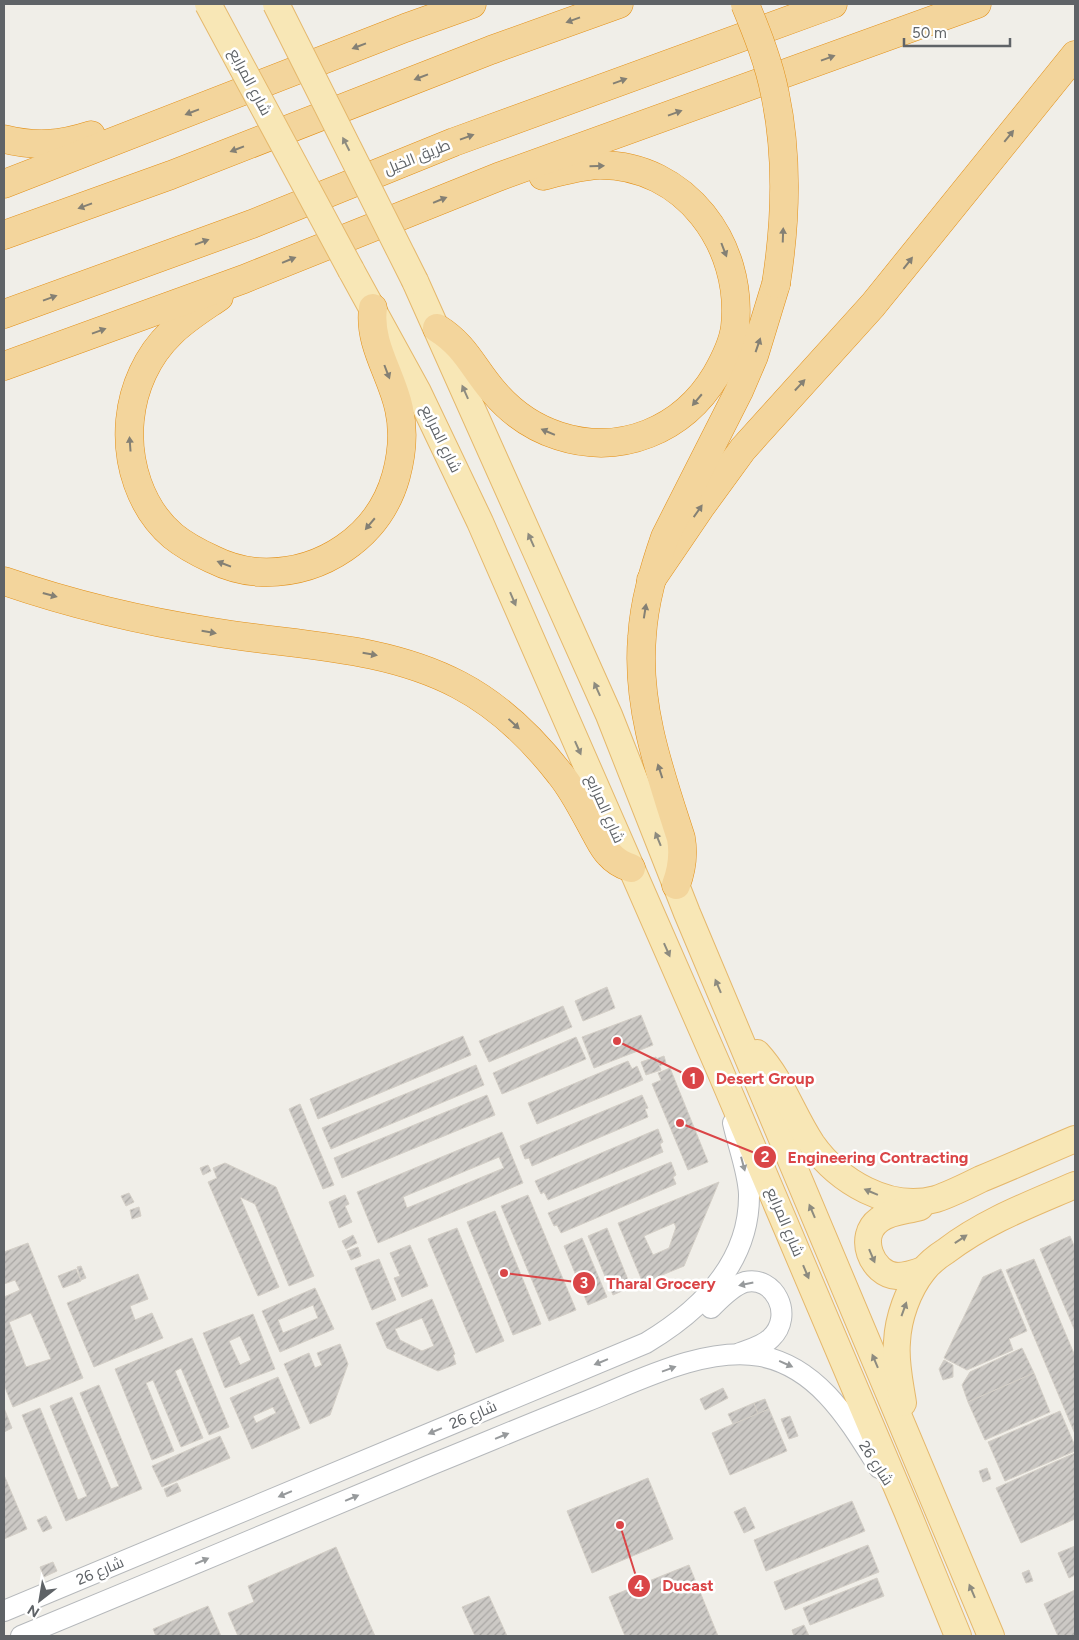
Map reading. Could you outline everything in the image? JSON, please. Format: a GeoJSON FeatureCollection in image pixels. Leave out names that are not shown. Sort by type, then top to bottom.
{"type":"FeatureCollection","features":[{"type":"Feature","properties":{"kind":"highway"},"geometry":{"type":"LineString","coordinates":[[405,28],[435,4]]}},
{"type":"Feature","properties":{"kind":"highway"},"geometry":{"type":"LineString","coordinates":[[4,184],[405,28],[472,4]]}},
{"type":"Feature","properties":{"kind":"highway"},"geometry":{"type":"LineString","coordinates":[[4,235],[171,175],[491,50],[619,4]]}},
{"type":"Feature","properties":{"kind":"highway"},"geometry":{"type":"LineString","coordinates":[[676,885],[683,862],[681,838],[656,762],[643,696],[641,638],[645,608],[651,580],[665,536],[739,391],[754,356],[776,284],[783,235],[782,147],[775,94],[760,39],[745,4]]}},
{"type":"Feature","properties":{"kind":"highway","name":"طريق الخيل"},"geometry":{"type":"LineString","coordinates":[[4,314],[252,224],[454,142],[833,4]]}},
{"type":"Feature","properties":{"kind":"highway"},"geometry":{"type":"LineString","coordinates":[[4,366],[244,279],[498,177],[977,4]]}},
{"type":"Feature","properties":{"kind":"highway"},"geometry":{"type":"LineString","coordinates":[[651,580],[743,449],[873,305],[1075,55]]}},
{"type":"Feature","properties":{"kind":"highway"},"geometry":{"type":"LineString","coordinates":[[4,138],[25,144],[46,145],[67,142],[125,125],[148,129]]}},
{"type":"Feature","properties":{"kind":"highway"},"geometry":{"type":"LineString","coordinates":[[437,328],[460,345],[493,392],[511,410],[534,425],[559,436],[586,442],[624,440],[642,436],[668,424],[691,408],[709,386],[726,358],[735,328],[736,294],[730,265],[721,241],[708,220],[691,201],[671,186],[654,177],[619,167],[586,166],[529,179],[498,177]]}},
{"type":"Feature","properties":{"kind":"highway"},"geometry":{"type":"LineString","coordinates":[[244,279],[170,333],[153,355],[140,378],[131,406],[129,432],[131,461],[140,489],[154,514],[173,536],[200,553],[227,566],[258,572],[286,570],[316,564],[343,551],[361,536],[376,518],[388,499],[401,455],[403,430],[399,408],[373,336],[373,308]]}},
{"type":"Feature","properties":{"kind":"highway"},"geometry":{"type":"LineString","coordinates":[[4,581],[140,618],[213,632],[372,654],[403,661],[432,672],[460,685],[486,702],[527,736],[562,776],[609,855],[631,868]]}},
{"type":"Feature","properties":{"kind":"main road","name":"شارع المرابع"},"geometry":{"type":"LineString","coordinates":[[208,4],[418,392],[460,478],[718,1066],[907,1511],[958,1636]]}},
{"type":"Feature","properties":{"kind":"main road","name":"شارع المرابع"},"geometry":{"type":"LineString","coordinates":[[276,4],[437,328],[608,715],[676,885],[991,1636]]}},
{"type":"Feature","properties":{"kind":"main road"},"geometry":{"type":"LineString","coordinates":[[737,1031],[763,1059],[790,1102],[811,1142],[838,1173],[855,1185],[886,1198],[911,1201],[936,1199]]}},
{"type":"Feature","properties":{"kind":"main road"},"geometry":{"type":"LineString","coordinates":[[923,1270],[896,1276],[888,1274],[880,1268],[870,1253],[868,1244],[869,1235],[879,1220],[920,1207],[1075,1139]]}},
{"type":"Feature","properties":{"kind":"main road"},"geometry":{"type":"LineString","coordinates":[[910,1443],[898,1371],[897,1341],[902,1312],[923,1270],[978,1228],[1075,1185]]}},
{"type":"Feature","properties":{"kind":"street","name":"شارع 26"},"geometry":{"type":"LineString","coordinates":[[4,1611],[646,1343],[675,1324],[711,1292],[731,1263],[744,1230],[747,1212],[748,1184],[718,1066]]}},
{"type":"Feature","properties":{"kind":"street"},"geometry":{"type":"LineString","coordinates":[[646,1343],[659,1340],[684,1329],[735,1287],[745,1282],[759,1283],[766,1286],[777,1296],[782,1310],[782,1318],[776,1332],[765,1344],[738,1354]]}},
{"type":"Feature","properties":{"kind":"street","name":"شارع 26"},"geometry":{"type":"LineString","coordinates":[[22,1636],[499,1436],[648,1377],[703,1358],[738,1354],[770,1358],[789,1365],[819,1386],[843,1413],[907,1511]]}},
{"type":"Feature","properties":{"kind":"building"},"geometry":{"type":"Polygon","coordinates":[[[607,987],[615,1008],[583,1021],[575,1001],[607,987]]]}},
{"type":"Feature","properties":{"kind":"building"},"geometry":{"type":"Polygon","coordinates":[[[563,1006],[572,1027],[489,1062],[479,1041],[563,1006]]]}},
{"type":"Feature","properties":{"kind":"building"},"geometry":{"type":"Polygon","coordinates":[[[641,1015],[653,1045],[594,1068],[582,1037],[641,1015]]]}},
{"type":"Feature","properties":{"kind":"building"},"geometry":{"type":"Polygon","coordinates":[[[463,1036],[471,1055],[318,1119],[310,1099],[463,1036]]]}},
{"type":"Feature","properties":{"kind":"building"},"geometry":{"type":"Polygon","coordinates":[[[576,1037],[586,1059],[502,1094],[493,1073],[576,1037]]]}},
{"type":"Feature","properties":{"kind":"building"},"geometry":{"type":"Polygon","coordinates":[[[664,1056],[666,1063],[659,1066],[656,1059],[664,1056]]]}},
{"type":"Feature","properties":{"kind":"building"},"geometry":{"type":"Polygon","coordinates":[[[656,1057],[661,1070],[646,1075],[641,1062],[656,1057]]]}},
{"type":"Feature","properties":{"kind":"building"},"geometry":{"type":"Polygon","coordinates":[[[628,1061],[632,1069],[637,1066],[643,1080],[537,1124],[528,1103],[628,1061]]]}},
{"type":"Feature","properties":{"kind":"building"},"geometry":{"type":"Polygon","coordinates":[[[476,1065],[484,1085],[331,1149],[322,1128],[476,1065]]]}},
{"type":"Feature","properties":{"kind":"building"},"geometry":{"type":"Polygon","coordinates":[[[670,1068],[708,1162],[688,1170],[652,1084],[661,1080],[658,1073],[670,1068]]]}},
{"type":"Feature","properties":{"kind":"building"},"geometry":{"type":"Polygon","coordinates":[[[487,1095],[495,1115],[342,1178],[334,1158],[487,1095]]]}},
{"type":"Feature","properties":{"kind":"building"},"geometry":{"type":"Polygon","coordinates":[[[642,1095],[648,1108],[645,1109],[648,1117],[532,1166],[529,1158],[525,1159],[520,1146],[642,1095]]]}},
{"type":"Feature","properties":{"kind":"building"},"geometry":{"type":"Polygon","coordinates":[[[300,1104],[334,1185],[323,1189],[289,1109],[300,1104]]]}},
{"type":"Feature","properties":{"kind":"building"},"geometry":{"type":"Polygon","coordinates":[[[658,1129],[663,1142],[660,1144],[663,1152],[548,1200],[544,1192],[541,1194],[535,1181],[658,1129]]]}},
{"type":"Feature","properties":{"kind":"building"},"geometry":{"type":"Polygon","coordinates":[[[502,1132],[523,1183],[378,1243],[357,1192],[502,1132]],[[499,1157],[403,1197],[407,1208],[504,1168],[499,1157]]]}},
{"type":"Feature","properties":{"kind":"building"},"geometry":{"type":"Polygon","coordinates":[[[671,1162],[676,1175],[673,1177],[676,1184],[561,1233],[557,1225],[554,1226],[548,1213],[671,1162]]]}},
{"type":"Feature","properties":{"kind":"building"},"geometry":{"type":"Polygon","coordinates":[[[225,1163],[276,1187],[314,1276],[289,1286],[255,1204],[240,1197],[279,1287],[258,1296],[208,1182],[217,1178],[213,1168],[225,1163]]]}},
{"type":"Feature","properties":{"kind":"building"},"geometry":{"type":"Polygon","coordinates":[[[208,1165],[211,1171],[203,1175],[200,1168],[208,1165]]]}},
{"type":"Feature","properties":{"kind":"building"},"geometry":{"type":"Polygon","coordinates":[[[719,1182],[684,1266],[643,1283],[618,1223],[719,1182]],[[674,1223],[644,1236],[653,1255],[669,1248],[676,1227],[674,1223]]]}},
{"type":"Feature","properties":{"kind":"building"},"geometry":{"type":"Polygon","coordinates":[[[129,1193],[134,1202],[126,1206],[121,1196],[129,1193]]]}},
{"type":"Feature","properties":{"kind":"building"},"geometry":{"type":"Polygon","coordinates":[[[345,1195],[349,1204],[345,1206],[352,1222],[339,1228],[329,1202],[345,1195]]]}},
{"type":"Feature","properties":{"kind":"building"},"geometry":{"type":"Polygon","coordinates":[[[528,1195],[576,1310],[549,1321],[501,1206],[528,1195]]]}},
{"type":"Feature","properties":{"kind":"building"},"geometry":{"type":"Polygon","coordinates":[[[139,1207],[141,1216],[132,1219],[130,1210],[139,1207]]]}},
{"type":"Feature","properties":{"kind":"building"},"geometry":{"type":"Polygon","coordinates":[[[495,1211],[541,1324],[513,1335],[467,1222],[495,1211]]]}},
{"type":"Feature","properties":{"kind":"building"},"geometry":{"type":"Polygon","coordinates":[[[457,1228],[504,1341],[476,1353],[428,1239],[457,1228]]]}},
{"type":"Feature","properties":{"kind":"building"},"geometry":{"type":"Polygon","coordinates":[[[607,1228],[631,1287],[613,1295],[588,1236],[607,1228]]]}},
{"type":"Feature","properties":{"kind":"building"},"geometry":{"type":"Polygon","coordinates":[[[353,1235],[357,1243],[346,1249],[342,1241],[353,1235]]]}},
{"type":"Feature","properties":{"kind":"building"},"geometry":{"type":"Polygon","coordinates":[[[1070,1236],[1075,1248],[1075,1331],[1040,1249],[1070,1236]]]}},
{"type":"Feature","properties":{"kind":"building"},"geometry":{"type":"Polygon","coordinates":[[[582,1238],[607,1297],[588,1305],[564,1246],[582,1238]]]}},
{"type":"Feature","properties":{"kind":"building"},"geometry":{"type":"Polygon","coordinates":[[[28,1243],[83,1378],[13,1407],[4,1385],[4,1297],[20,1290],[15,1280],[4,1284],[4,1252],[28,1243]],[[31,1313],[9,1322],[26,1367],[51,1359],[31,1313]]]}},
{"type":"Feature","properties":{"kind":"building"},"geometry":{"type":"Polygon","coordinates":[[[410,1245],[428,1286],[402,1297],[394,1278],[400,1276],[390,1253],[410,1245]]]}},
{"type":"Feature","properties":{"kind":"building"},"geometry":{"type":"Polygon","coordinates":[[[358,1247],[361,1256],[351,1260],[347,1251],[358,1247]]]}},
{"type":"Feature","properties":{"kind":"building"},"geometry":{"type":"Polygon","coordinates":[[[379,1259],[396,1300],[372,1310],[355,1268],[379,1259]]]}},
{"type":"Feature","properties":{"kind":"building"},"geometry":{"type":"Polygon","coordinates":[[[1034,1259],[1075,1356],[1075,1434],[1006,1270],[1034,1259]]]}},
{"type":"Feature","properties":{"kind":"building"},"geometry":{"type":"Polygon","coordinates":[[[81,1266],[86,1278],[81,1280],[77,1267],[81,1266]]]}},
{"type":"Feature","properties":{"kind":"building"},"geometry":{"type":"Polygon","coordinates":[[[76,1269],[81,1281],[63,1288],[58,1276],[76,1269]]]}},
{"type":"Feature","properties":{"kind":"building"},"geometry":{"type":"Polygon","coordinates":[[[1001,1269],[1027,1331],[1009,1339],[1013,1350],[967,1370],[944,1358],[983,1277],[1001,1269]]]}},
{"type":"Feature","properties":{"kind":"building"},"geometry":{"type":"Polygon","coordinates":[[[138,1274],[148,1299],[130,1306],[135,1320],[152,1313],[163,1338],[94,1367],[67,1303],[138,1274]]]}},
{"type":"Feature","properties":{"kind":"building"},"geometry":{"type":"Polygon","coordinates":[[[315,1288],[334,1329],[280,1352],[262,1311],[315,1288]],[[313,1305],[278,1320],[283,1333],[318,1318],[313,1305]]]}},
{"type":"Feature","properties":{"kind":"building"},"geometry":{"type":"Polygon","coordinates":[[[432,1299],[455,1354],[453,1355],[456,1364],[438,1371],[387,1348],[376,1323],[432,1299]],[[422,1318],[395,1329],[400,1340],[422,1351],[434,1346],[422,1318]]]}},
{"type":"Feature","properties":{"kind":"building"},"geometry":{"type":"Polygon","coordinates":[[[253,1314],[275,1369],[225,1388],[203,1333],[253,1314]],[[240,1336],[229,1341],[240,1365],[251,1360],[240,1336]]]}},
{"type":"Feature","properties":{"kind":"building"},"geometry":{"type":"Polygon","coordinates":[[[192,1338],[229,1427],[209,1435],[181,1368],[175,1371],[203,1438],[181,1447],[153,1380],[146,1383],[174,1451],[152,1460],[115,1369],[192,1338]]]}},
{"type":"Feature","properties":{"kind":"building"},"geometry":{"type":"Polygon","coordinates":[[[340,1344],[348,1364],[330,1415],[310,1424],[284,1364],[309,1353],[315,1368],[322,1365],[317,1353],[340,1344]]]}},
{"type":"Feature","properties":{"kind":"building"},"geometry":{"type":"Polygon","coordinates":[[[1022,1348],[1034,1373],[968,1402],[962,1385],[970,1372],[1022,1348]]]}},
{"type":"Feature","properties":{"kind":"building"},"geometry":{"type":"Polygon","coordinates":[[[944,1360],[953,1365],[953,1377],[943,1380],[939,1369],[944,1360]]]}},
{"type":"Feature","properties":{"kind":"building"},"geometry":{"type":"Polygon","coordinates":[[[1034,1373],[1050,1412],[985,1440],[968,1402],[1034,1373]]]}},
{"type":"Feature","properties":{"kind":"building"},"geometry":{"type":"Polygon","coordinates":[[[278,1377],[300,1428],[252,1449],[230,1398],[278,1377]],[[273,1407],[253,1416],[256,1423],[276,1413],[273,1407]]]}},
{"type":"Feature","properties":{"kind":"building"},"geometry":{"type":"Polygon","coordinates":[[[99,1385],[142,1489],[66,1521],[22,1415],[40,1408],[78,1500],[87,1496],[50,1406],[72,1397],[111,1489],[119,1486],[80,1393],[99,1385]]]}},
{"type":"Feature","properties":{"kind":"building"},"geometry":{"type":"Polygon","coordinates":[[[723,1388],[728,1398],[705,1410],[700,1399],[723,1388]]]}},
{"type":"Feature","properties":{"kind":"building"},"geometry":{"type":"Polygon","coordinates":[[[765,1399],[769,1409],[758,1414],[754,1403],[765,1399]]]}},
{"type":"Feature","properties":{"kind":"building"},"geometry":{"type":"Polygon","coordinates":[[[754,1403],[758,1414],[733,1424],[728,1414],[754,1403]]]}},
{"type":"Feature","properties":{"kind":"building"},"geometry":{"type":"Polygon","coordinates":[[[4,1408],[12,1428],[4,1432],[4,1408]]]}},
{"type":"Feature","properties":{"kind":"building"},"geometry":{"type":"Polygon","coordinates":[[[769,1409],[787,1451],[730,1475],[712,1433],[769,1409]]]}},
{"type":"Feature","properties":{"kind":"building"},"geometry":{"type":"Polygon","coordinates":[[[1060,1411],[1075,1446],[1075,1451],[1005,1481],[988,1442],[1060,1411]]]}},
{"type":"Feature","properties":{"kind":"building"},"geometry":{"type":"Polygon","coordinates":[[[790,1416],[798,1436],[789,1439],[781,1419],[790,1416]]]}},
{"type":"Feature","properties":{"kind":"building"},"geometry":{"type":"Polygon","coordinates":[[[220,1436],[230,1458],[162,1487],[152,1466],[220,1436]]]}},
{"type":"Feature","properties":{"kind":"building"},"geometry":{"type":"Polygon","coordinates":[[[1075,1453],[1075,1519],[1021,1543],[996,1488],[1075,1453]]]}},
{"type":"Feature","properties":{"kind":"building"},"geometry":{"type":"Polygon","coordinates":[[[987,1468],[991,1479],[983,1482],[979,1471],[987,1468]]]}},
{"type":"Feature","properties":{"kind":"building"},"geometry":{"type":"Polygon","coordinates":[[[4,1475],[27,1529],[4,1539],[4,1475]]]}},
{"type":"Feature","properties":{"kind":"building"},"geometry":{"type":"Polygon","coordinates":[[[648,1478],[673,1539],[592,1573],[567,1511],[648,1478]]]}},
{"type":"Feature","properties":{"kind":"building"},"geometry":{"type":"Polygon","coordinates":[[[177,1483],[181,1491],[167,1497],[164,1489],[177,1483]]]}},
{"type":"Feature","properties":{"kind":"building"},"geometry":{"type":"Polygon","coordinates":[[[852,1501],[865,1531],[766,1571],[754,1540],[852,1501]]]}},
{"type":"Feature","properties":{"kind":"building"},"geometry":{"type":"Polygon","coordinates":[[[745,1507],[755,1528],[744,1533],[734,1512],[745,1507]]]}},
{"type":"Feature","properties":{"kind":"building"},"geometry":{"type":"Polygon","coordinates":[[[46,1516],[52,1528],[43,1532],[37,1520],[46,1516]]]}},
{"type":"Feature","properties":{"kind":"building"},"geometry":{"type":"Polygon","coordinates":[[[868,1545],[879,1572],[785,1610],[774,1582],[868,1545]]]}},
{"type":"Feature","properties":{"kind":"building"},"geometry":{"type":"Polygon","coordinates":[[[1075,1546],[1075,1575],[1069,1578],[1058,1553],[1075,1546]]]}},
{"type":"Feature","properties":{"kind":"building"},"geometry":{"type":"Polygon","coordinates":[[[336,1547],[375,1636],[238,1636],[228,1613],[254,1602],[248,1586],[336,1547]]]}},
{"type":"Feature","properties":{"kind":"building"},"geometry":{"type":"Polygon","coordinates":[[[53,1562],[57,1571],[44,1577],[40,1567],[53,1562]]]}},
{"type":"Feature","properties":{"kind":"building"},"geometry":{"type":"Polygon","coordinates":[[[689,1565],[718,1636],[625,1636],[609,1597],[689,1565]]]}},
{"type":"Feature","properties":{"kind":"building"},"geometry":{"type":"Polygon","coordinates":[[[1029,1570],[1033,1581],[1026,1583],[1022,1573],[1029,1570]]]}},
{"type":"Feature","properties":{"kind":"building"},"geometry":{"type":"Polygon","coordinates":[[[877,1578],[884,1596],[810,1625],[803,1608],[877,1578]]]}},
{"type":"Feature","properties":{"kind":"building"},"geometry":{"type":"Polygon","coordinates":[[[1075,1590],[1075,1636],[1058,1636],[1044,1604],[1075,1590]]]}},
{"type":"Feature","properties":{"kind":"building"},"geometry":{"type":"Polygon","coordinates":[[[489,1596],[507,1636],[475,1636],[462,1607],[489,1596]]]}},
{"type":"Feature","properties":{"kind":"building"},"geometry":{"type":"Polygon","coordinates":[[[208,1606],[221,1636],[156,1636],[153,1629],[208,1606]]]}},
{"type":"Feature","properties":{"kind":"building"},"geometry":{"type":"Polygon","coordinates":[[[804,1625],[809,1636],[794,1636],[792,1630],[804,1625]]]}},
{"type":"Feature","properties":{"kind":"place","name":"Desert Group"},"geometry":{"type":"Point","coordinates":[617,1041]}},
{"type":"Feature","properties":{"kind":"place","name":"Engineering Contracting"},"geometry":{"type":"Point","coordinates":[680,1123]}},
{"type":"Feature","properties":{"kind":"place","name":"Tharal Grocery"},"geometry":{"type":"Point","coordinates":[504,1273]}},
{"type":"Feature","properties":{"kind":"place","name":"Ducast"},"geometry":{"type":"Point","coordinates":[620,1525]}}]}
